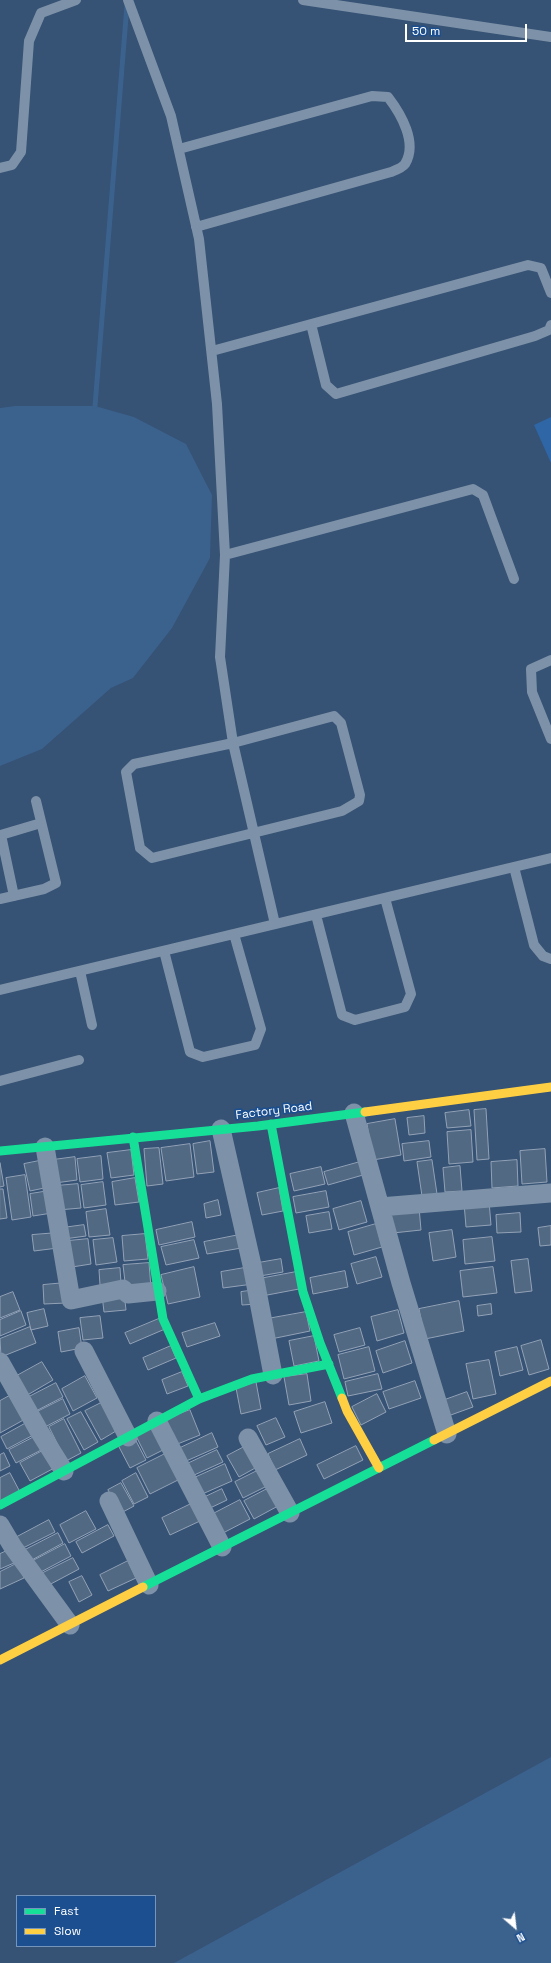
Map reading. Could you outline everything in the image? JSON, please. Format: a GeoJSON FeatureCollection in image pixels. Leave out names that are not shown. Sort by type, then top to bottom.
{"type":"FeatureCollection","features":[{"type":"Feature","properties":{"kind":"street","name":"Factory Road"},"geometry":{"type":"LineString","coordinates":[[0,1151],[271,1124],[551,1087]]}},
{"type":"Feature","properties":{"kind":"street"},"geometry":{"type":"LineString","coordinates":[[354,1113],[401,1283],[447,1434]]}},
{"type":"Feature","properties":{"kind":"street"},"geometry":{"type":"LineString","coordinates":[[271,1124],[303,1292],[348,1411],[380,1468]]}},
{"type":"Feature","properties":{"kind":"street"},"geometry":{"type":"LineString","coordinates":[[221,1129],[252,1265],[273,1374]]}},
{"type":"Feature","properties":{"kind":"street"},"geometry":{"type":"LineString","coordinates":[[133,1137],[157,1291],[163,1319],[199,1399]]}},
{"type":"Feature","properties":{"kind":"street"},"geometry":{"type":"LineString","coordinates":[[45,1147],[71,1300],[123,1289],[128,1294],[157,1291]]}},
{"type":"Feature","properties":{"kind":"street"},"geometry":{"type":"LineString","coordinates":[[380,1207],[551,1193]]}},
{"type":"Feature","properties":{"kind":"street"},"geometry":{"type":"LineString","coordinates":[[84,1351],[128,1437]]}},
{"type":"Feature","properties":{"kind":"street"},"geometry":{"type":"LineString","coordinates":[[0,1362],[39,1431],[64,1471]]}},
{"type":"Feature","properties":{"kind":"street"},"geometry":{"type":"LineString","coordinates":[[0,1505],[199,1399],[252,1379],[329,1364]]}},
{"type":"Feature","properties":{"kind":"street"},"geometry":{"type":"LineString","coordinates":[[0,1660],[551,1381]]}},
{"type":"Feature","properties":{"kind":"street"},"geometry":{"type":"LineString","coordinates":[[157,1421],[222,1547]]}},
{"type":"Feature","properties":{"kind":"street"},"geometry":{"type":"LineString","coordinates":[[248,1438],[290,1513]]}},
{"type":"Feature","properties":{"kind":"street"},"geometry":{"type":"LineString","coordinates":[[109,1501],[149,1585]]}},
{"type":"Feature","properties":{"kind":"street"},"geometry":{"type":"LineString","coordinates":[[0,1525],[6,1547],[70,1624]]}},
{"type":"Feature","properties":{"kind":"lane"},"geometry":{"type":"LineString","coordinates":[[0,168],[12,165],[21,152],[29,41],[41,13],[76,0]]}},
{"type":"Feature","properties":{"kind":"lane"},"geometry":{"type":"LineString","coordinates":[[128,0],[171,116],[196,226],[212,351],[217,404],[225,555],[220,657],[232,743],[275,924]]}},
{"type":"Feature","properties":{"kind":"lane"},"geometry":{"type":"LineString","coordinates":[[304,0],[551,37]]}},
{"type":"Feature","properties":{"kind":"lane"},"geometry":{"type":"LineString","coordinates":[[179,149],[372,96],[388,97],[396,108],[407,130],[410,152],[404,165],[391,172],[196,226]]}},
{"type":"Feature","properties":{"kind":"lane"},"geometry":{"type":"LineString","coordinates":[[212,351],[528,265],[541,268],[551,293]]}},
{"type":"Feature","properties":{"kind":"lane"},"geometry":{"type":"LineString","coordinates":[[311,324],[326,385],[336,394],[535,336],[549,330],[551,325]]}},
{"type":"Feature","properties":{"kind":"lane"},"geometry":{"type":"LineString","coordinates":[[225,555],[473,489],[483,495],[514,579]]}},
{"type":"Feature","properties":{"kind":"lane"},"geometry":{"type":"LineString","coordinates":[[551,660],[531,669],[532,692],[551,739]]}},
{"type":"Feature","properties":{"kind":"lane"},"geometry":{"type":"LineString","coordinates":[[334,716],[341,723],[360,795],[359,801],[342,811],[254,832],[152,858],[140,848],[126,772],[134,764],[232,743],[334,716]]}},
{"type":"Feature","properties":{"kind":"lane"},"geometry":{"type":"LineString","coordinates":[[0,899],[44,889],[56,883],[36,801]]}},
{"type":"Feature","properties":{"kind":"lane"},"geometry":{"type":"LineString","coordinates":[[14,896],[1,835],[41,823]]}},
{"type":"Feature","properties":{"kind":"lane"},"geometry":{"type":"LineString","coordinates":[[0,990],[551,858]]}},
{"type":"Feature","properties":{"kind":"lane"},"geometry":{"type":"LineString","coordinates":[[514,867],[534,945],[543,956],[551,959]]}},
{"type":"Feature","properties":{"kind":"lane"},"geometry":{"type":"LineString","coordinates":[[316,915],[342,1015],[356,1020],[405,1007],[411,994],[385,898]]}},
{"type":"Feature","properties":{"kind":"lane"},"geometry":{"type":"LineString","coordinates":[[164,951],[190,1052],[203,1057],[255,1045],[261,1029],[234,934]]}},
{"type":"Feature","properties":{"kind":"lane"},"geometry":{"type":"LineString","coordinates":[[80,971],[92,1025]]}},
{"type":"Feature","properties":{"kind":"lane"},"geometry":{"type":"LineString","coordinates":[[0,1081],[79,1060]]}},
{"type":"Feature","properties":{"kind":"shaded area"},"geometry":{"type":"Polygon","coordinates":[[[15,406],[95,406],[134,417],[186,444],[212,495],[210,558],[172,628],[133,678],[111,688],[42,749],[0,766],[0,408],[15,406]]]}},
{"type":"Feature","properties":{"kind":"shaded area"},"geometry":{"type":"Polygon","coordinates":[[[551,417],[551,463],[534,425],[551,417]]]}},
{"type":"Feature","properties":{"kind":"shaded area"},"geometry":{"type":"Polygon","coordinates":[[[551,1757],[551,1963],[174,1963],[551,1757]]]}},
{"type":"Feature","properties":{"kind":"building"},"geometry":{"type":"Polygon","coordinates":[[[486,1109],[489,1159],[477,1160],[474,1110],[486,1109]]]}},
{"type":"Feature","properties":{"kind":"building"},"geometry":{"type":"Polygon","coordinates":[[[469,1110],[471,1126],[447,1128],[445,1113],[469,1110]]]}},
{"type":"Feature","properties":{"kind":"building"},"geometry":{"type":"Polygon","coordinates":[[[424,1116],[425,1133],[409,1135],[407,1118],[424,1116]]]}},
{"type":"Feature","properties":{"kind":"building"},"geometry":{"type":"Polygon","coordinates":[[[395,1119],[401,1155],[373,1160],[367,1124],[395,1119]]]}},
{"type":"Feature","properties":{"kind":"building"},"geometry":{"type":"Polygon","coordinates":[[[471,1130],[473,1162],[449,1164],[447,1132],[471,1130]]]}},
{"type":"Feature","properties":{"kind":"building"},"geometry":{"type":"Polygon","coordinates":[[[210,1141],[214,1172],[197,1174],[193,1144],[210,1141]]]}},
{"type":"Feature","properties":{"kind":"building"},"geometry":{"type":"Polygon","coordinates":[[[429,1141],[431,1157],[404,1161],[402,1144],[429,1141]]]}},
{"type":"Feature","properties":{"kind":"building"},"geometry":{"type":"Polygon","coordinates":[[[190,1144],[194,1177],[166,1181],[161,1148],[190,1144]]]}},
{"type":"Feature","properties":{"kind":"building"},"geometry":{"type":"Polygon","coordinates":[[[159,1148],[163,1184],[147,1186],[144,1149],[159,1148]]]}},
{"type":"Feature","properties":{"kind":"building"},"geometry":{"type":"Polygon","coordinates":[[[545,1149],[547,1182],[522,1184],[520,1151],[545,1149]]]}},
{"type":"Feature","properties":{"kind":"building"},"geometry":{"type":"Polygon","coordinates":[[[131,1150],[134,1175],[111,1178],[107,1153],[131,1150]]]}},
{"type":"Feature","properties":{"kind":"building"},"geometry":{"type":"Polygon","coordinates":[[[101,1156],[103,1179],[80,1182],[77,1159],[101,1156]]]}},
{"type":"Feature","properties":{"kind":"building"},"geometry":{"type":"Polygon","coordinates":[[[75,1157],[77,1180],[55,1183],[53,1160],[75,1157]]]}},
{"type":"Feature","properties":{"kind":"building"},"geometry":{"type":"Polygon","coordinates":[[[44,1160],[49,1187],[30,1191],[24,1164],[44,1160]]]}},
{"type":"Feature","properties":{"kind":"building"},"geometry":{"type":"Polygon","coordinates":[[[432,1160],[437,1194],[422,1196],[417,1162],[432,1160]]]}},
{"type":"Feature","properties":{"kind":"building"},"geometry":{"type":"Polygon","coordinates":[[[517,1160],[518,1186],[492,1188],[491,1162],[517,1160]]]}},
{"type":"Feature","properties":{"kind":"building"},"geometry":{"type":"Polygon","coordinates":[[[360,1162],[363,1175],[328,1185],[324,1172],[360,1162]]]}},
{"type":"Feature","properties":{"kind":"building"},"geometry":{"type":"Polygon","coordinates":[[[0,1163],[4,1186],[0,1187],[0,1163]]]}},
{"type":"Feature","properties":{"kind":"building"},"geometry":{"type":"Polygon","coordinates":[[[460,1166],[462,1191],[445,1192],[443,1168],[460,1166]]]}},
{"type":"Feature","properties":{"kind":"building"},"geometry":{"type":"Polygon","coordinates":[[[321,1167],[325,1184],[294,1191],[290,1174],[321,1167]]]}},
{"type":"Feature","properties":{"kind":"building"},"geometry":{"type":"Polygon","coordinates":[[[25,1175],[31,1217],[12,1220],[6,1178],[25,1175]]]}},
{"type":"Feature","properties":{"kind":"building"},"geometry":{"type":"Polygon","coordinates":[[[135,1178],[139,1202],[115,1205],[112,1182],[135,1178]]]}},
{"type":"Feature","properties":{"kind":"building"},"geometry":{"type":"Polygon","coordinates":[[[103,1182],[106,1205],[84,1208],[81,1185],[103,1182]]]}},
{"type":"Feature","properties":{"kind":"building"},"geometry":{"type":"Polygon","coordinates":[[[78,1184],[81,1208],[58,1210],[56,1186],[78,1184]]]}},
{"type":"Feature","properties":{"kind":"building"},"geometry":{"type":"Polygon","coordinates":[[[279,1188],[283,1211],[262,1215],[257,1193],[279,1188]]]}},
{"type":"Feature","properties":{"kind":"building"},"geometry":{"type":"Polygon","coordinates":[[[0,1189],[3,1189],[7,1218],[0,1219],[0,1189]]]}},
{"type":"Feature","properties":{"kind":"building"},"geometry":{"type":"Polygon","coordinates":[[[49,1191],[52,1213],[33,1216],[30,1194],[49,1191]]]}},
{"type":"Feature","properties":{"kind":"building"},"geometry":{"type":"Polygon","coordinates":[[[326,1191],[329,1207],[296,1213],[293,1197],[326,1191]]]}},
{"type":"Feature","properties":{"kind":"building"},"geometry":{"type":"Polygon","coordinates":[[[218,1200],[221,1215],[206,1218],[204,1204],[218,1200]]]}},
{"type":"Feature","properties":{"kind":"building"},"geometry":{"type":"Polygon","coordinates":[[[361,1201],[367,1222],[339,1230],[333,1209],[361,1201]]]}},
{"type":"Feature","properties":{"kind":"building"},"geometry":{"type":"Polygon","coordinates":[[[489,1201],[491,1225],[466,1227],[464,1203],[489,1201]]]}},
{"type":"Feature","properties":{"kind":"building"},"geometry":{"type":"Polygon","coordinates":[[[419,1207],[421,1230],[393,1233],[390,1211],[419,1207]]]}},
{"type":"Feature","properties":{"kind":"building"},"geometry":{"type":"Polygon","coordinates":[[[106,1209],[110,1235],[89,1237],[86,1212],[106,1209]]]}},
{"type":"Feature","properties":{"kind":"building"},"geometry":{"type":"Polygon","coordinates":[[[329,1212],[332,1229],[309,1233],[306,1216],[329,1212]]]}},
{"type":"Feature","properties":{"kind":"building"},"geometry":{"type":"Polygon","coordinates":[[[520,1213],[521,1232],[497,1233],[496,1215],[520,1213]]]}},
{"type":"Feature","properties":{"kind":"building"},"geometry":{"type":"Polygon","coordinates":[[[192,1222],[195,1237],[159,1245],[156,1230],[192,1222]]]}},
{"type":"Feature","properties":{"kind":"building"},"geometry":{"type":"Polygon","coordinates":[[[376,1224],[382,1247],[354,1255],[348,1232],[376,1224]]]}},
{"type":"Feature","properties":{"kind":"building"},"geometry":{"type":"Polygon","coordinates":[[[84,1225],[86,1236],[64,1239],[62,1228],[84,1225]]]}},
{"type":"Feature","properties":{"kind":"building"},"geometry":{"type":"Polygon","coordinates":[[[551,1226],[551,1245],[540,1246],[538,1228],[551,1226]]]}},
{"type":"Feature","properties":{"kind":"building"},"geometry":{"type":"Polygon","coordinates":[[[452,1230],[456,1257],[433,1261],[429,1233],[452,1230]]]}},
{"type":"Feature","properties":{"kind":"building"},"geometry":{"type":"Polygon","coordinates":[[[57,1233],[58,1248],[34,1251],[32,1235],[57,1233]]]}},
{"type":"Feature","properties":{"kind":"building"},"geometry":{"type":"Polygon","coordinates":[[[145,1234],[148,1259],[124,1261],[122,1236],[145,1234]]]}},
{"type":"Feature","properties":{"kind":"building"},"geometry":{"type":"Polygon","coordinates":[[[244,1234],[247,1247],[207,1254],[204,1242],[244,1234]]]}},
{"type":"Feature","properties":{"kind":"building"},"geometry":{"type":"Polygon","coordinates":[[[492,1237],[495,1261],[465,1264],[463,1240],[492,1237]]]}},
{"type":"Feature","properties":{"kind":"building"},"geometry":{"type":"Polygon","coordinates":[[[113,1238],[117,1262],[96,1265],[93,1240],[113,1238]]]}},
{"type":"Feature","properties":{"kind":"building"},"geometry":{"type":"Polygon","coordinates":[[[88,1239],[91,1264],[72,1267],[68,1241],[88,1239]]]}},
{"type":"Feature","properties":{"kind":"building"},"geometry":{"type":"Polygon","coordinates":[[[194,1240],[199,1258],[166,1265],[161,1247],[194,1240]]]}},
{"type":"Feature","properties":{"kind":"building"},"geometry":{"type":"Polygon","coordinates":[[[376,1257],[382,1277],[357,1284],[351,1264],[376,1257]]]}},
{"type":"Feature","properties":{"kind":"building"},"geometry":{"type":"Polygon","coordinates":[[[281,1259],[283,1272],[260,1276],[258,1263],[281,1259]]]}},
{"type":"Feature","properties":{"kind":"building"},"geometry":{"type":"Polygon","coordinates":[[[528,1259],[532,1291],[515,1293],[511,1261],[528,1259]]]}},
{"type":"Feature","properties":{"kind":"building"},"geometry":{"type":"Polygon","coordinates":[[[149,1263],[151,1288],[126,1290],[123,1265],[149,1263]]]}},
{"type":"Feature","properties":{"kind":"building"},"geometry":{"type":"Polygon","coordinates":[[[194,1267],[200,1297],[168,1304],[161,1275],[194,1267]]]}},
{"type":"Feature","properties":{"kind":"building"},"geometry":{"type":"Polygon","coordinates":[[[250,1267],[253,1284],[223,1288],[221,1272],[250,1267]]]}},
{"type":"Feature","properties":{"kind":"building"},"geometry":{"type":"Polygon","coordinates":[[[493,1267],[497,1293],[463,1297],[460,1271],[493,1267]]]}},
{"type":"Feature","properties":{"kind":"building"},"geometry":{"type":"Polygon","coordinates":[[[120,1268],[121,1283],[100,1285],[99,1270],[120,1268]]]}},
{"type":"Feature","properties":{"kind":"building"},"geometry":{"type":"Polygon","coordinates":[[[345,1271],[348,1287],[313,1294],[310,1278],[345,1271]]]}},
{"type":"Feature","properties":{"kind":"building"},"geometry":{"type":"Polygon","coordinates":[[[296,1272],[299,1289],[262,1296],[259,1279],[296,1272]]]}},
{"type":"Feature","properties":{"kind":"building"},"geometry":{"type":"Polygon","coordinates":[[[65,1283],[66,1303],[44,1304],[43,1285],[65,1283]]]}},
{"type":"Feature","properties":{"kind":"building"},"geometry":{"type":"Polygon","coordinates":[[[256,1290],[258,1304],[242,1305],[241,1292],[256,1290]]]}},
{"type":"Feature","properties":{"kind":"building"},"geometry":{"type":"Polygon","coordinates":[[[13,1292],[20,1310],[0,1318],[0,1297],[13,1292]]]}},
{"type":"Feature","properties":{"kind":"building"},"geometry":{"type":"Polygon","coordinates":[[[124,1292],[126,1310],[104,1312],[102,1295],[124,1292]]]}},
{"type":"Feature","properties":{"kind":"building"},"geometry":{"type":"Polygon","coordinates":[[[459,1301],[464,1331],[425,1339],[419,1309],[459,1301]]]}},
{"type":"Feature","properties":{"kind":"building"},"geometry":{"type":"Polygon","coordinates":[[[491,1304],[492,1314],[478,1316],[477,1306],[491,1304]]]}},
{"type":"Feature","properties":{"kind":"building"},"geometry":{"type":"Polygon","coordinates":[[[44,1309],[48,1326],[31,1330],[27,1313],[44,1309]]]}},
{"type":"Feature","properties":{"kind":"building"},"geometry":{"type":"Polygon","coordinates":[[[398,1310],[404,1333],[377,1341],[371,1317],[398,1310]]]}},
{"type":"Feature","properties":{"kind":"building"},"geometry":{"type":"Polygon","coordinates":[[[21,1311],[26,1325],[0,1336],[0,1320],[21,1311]]]}},
{"type":"Feature","properties":{"kind":"building"},"geometry":{"type":"Polygon","coordinates":[[[306,1312],[310,1331],[271,1339],[267,1319],[306,1312]]]}},
{"type":"Feature","properties":{"kind":"building"},"geometry":{"type":"Polygon","coordinates":[[[100,1316],[103,1338],[83,1340],[80,1318],[100,1316]]]}},
{"type":"Feature","properties":{"kind":"building"},"geometry":{"type":"Polygon","coordinates":[[[161,1318],[165,1329],[130,1344],[125,1333],[161,1318]]]}},
{"type":"Feature","properties":{"kind":"building"},"geometry":{"type":"Polygon","coordinates":[[[215,1323],[220,1336],[187,1347],[182,1333],[215,1323]]]}},
{"type":"Feature","properties":{"kind":"building"},"geometry":{"type":"Polygon","coordinates":[[[30,1327],[36,1343],[1,1357],[0,1339],[30,1327]]]}},
{"type":"Feature","properties":{"kind":"building"},"geometry":{"type":"Polygon","coordinates":[[[79,1328],[82,1348],[61,1352],[58,1332],[79,1328]]]}},
{"type":"Feature","properties":{"kind":"building"},"geometry":{"type":"Polygon","coordinates":[[[360,1328],[365,1345],[339,1352],[334,1335],[360,1328]]]}},
{"type":"Feature","properties":{"kind":"building"},"geometry":{"type":"Polygon","coordinates":[[[314,1336],[319,1361],[294,1366],[289,1341],[314,1336]]]}},
{"type":"Feature","properties":{"kind":"building"},"geometry":{"type":"Polygon","coordinates":[[[541,1340],[549,1369],[529,1375],[521,1346],[541,1340]]]}},
{"type":"Feature","properties":{"kind":"building"},"geometry":{"type":"Polygon","coordinates":[[[405,1341],[412,1363],[383,1373],[376,1351],[405,1341]]]}},
{"type":"Feature","properties":{"kind":"building"},"geometry":{"type":"Polygon","coordinates":[[[171,1346],[176,1358],[148,1370],[143,1358],[171,1346]]]}},
{"type":"Feature","properties":{"kind":"building"},"geometry":{"type":"Polygon","coordinates":[[[369,1347],[375,1371],[344,1379],[338,1355],[369,1347]]]}},
{"type":"Feature","properties":{"kind":"building"},"geometry":{"type":"Polygon","coordinates":[[[517,1347],[523,1370],[500,1376],[495,1352],[517,1347]]]}},
{"type":"Feature","properties":{"kind":"building"},"geometry":{"type":"Polygon","coordinates":[[[489,1360],[496,1394],[473,1399],[466,1364],[489,1360]]]}},
{"type":"Feature","properties":{"kind":"building"},"geometry":{"type":"Polygon","coordinates":[[[42,1362],[53,1380],[24,1397],[13,1378],[42,1362]]]}},
{"type":"Feature","properties":{"kind":"building"},"geometry":{"type":"Polygon","coordinates":[[[182,1372],[188,1386],[167,1394],[162,1380],[182,1372]]]}},
{"type":"Feature","properties":{"kind":"building"},"geometry":{"type":"Polygon","coordinates":[[[307,1374],[311,1401],[289,1405],[284,1377],[307,1374]]]}},
{"type":"Feature","properties":{"kind":"building"},"geometry":{"type":"Polygon","coordinates":[[[378,1374],[382,1389],[348,1396],[345,1382],[378,1374]]]}},
{"type":"Feature","properties":{"kind":"building"},"geometry":{"type":"Polygon","coordinates":[[[85,1376],[97,1398],[73,1411],[62,1389],[85,1376]]]}},
{"type":"Feature","properties":{"kind":"building"},"geometry":{"type":"Polygon","coordinates":[[[415,1381],[421,1398],[389,1409],[383,1392],[415,1381]]]}},
{"type":"Feature","properties":{"kind":"building"},"geometry":{"type":"Polygon","coordinates":[[[256,1382],[261,1409],[241,1414],[236,1388],[256,1382]]]}},
{"type":"Feature","properties":{"kind":"building"},"geometry":{"type":"Polygon","coordinates":[[[56,1383],[63,1397],[34,1412],[27,1398],[56,1383]]]}},
{"type":"Feature","properties":{"kind":"building"},"geometry":{"type":"Polygon","coordinates":[[[467,1392],[473,1407],[448,1416],[442,1401],[467,1392]]]}},
{"type":"Feature","properties":{"kind":"building"},"geometry":{"type":"Polygon","coordinates":[[[13,1394],[27,1418],[0,1433],[0,1401],[13,1394]]]}},
{"type":"Feature","properties":{"kind":"building"},"geometry":{"type":"Polygon","coordinates":[[[377,1394],[386,1412],[361,1425],[352,1407],[377,1394]]]}},
{"type":"Feature","properties":{"kind":"building"},"geometry":{"type":"Polygon","coordinates":[[[63,1399],[70,1414],[43,1428],[35,1413],[63,1399]]]}},
{"type":"Feature","properties":{"kind":"building"},"geometry":{"type":"Polygon","coordinates":[[[325,1402],[332,1423],[301,1433],[294,1412],[325,1402]]]}},
{"type":"Feature","properties":{"kind":"building"},"geometry":{"type":"Polygon","coordinates":[[[101,1403],[116,1431],[101,1440],[85,1411],[101,1403]]]}},
{"type":"Feature","properties":{"kind":"building"},"geometry":{"type":"Polygon","coordinates":[[[190,1410],[200,1435],[175,1445],[164,1420],[190,1410]]]}},
{"type":"Feature","properties":{"kind":"building"},"geometry":{"type":"Polygon","coordinates":[[[81,1412],[98,1442],[84,1450],[67,1419],[81,1412]]]}},
{"type":"Feature","properties":{"kind":"building"},"geometry":{"type":"Polygon","coordinates":[[[276,1418],[285,1437],[266,1445],[257,1426],[276,1418]]]}},
{"type":"Feature","properties":{"kind":"building"},"geometry":{"type":"Polygon","coordinates":[[[64,1419],[81,1453],[66,1461],[49,1427],[64,1419]]]}},
{"type":"Feature","properties":{"kind":"building"},"geometry":{"type":"Polygon","coordinates":[[[30,1421],[37,1433],[7,1449],[1,1437],[30,1421]]]}},
{"type":"Feature","properties":{"kind":"building"},"geometry":{"type":"Polygon","coordinates":[[[154,1427],[165,1449],[147,1458],[136,1436],[154,1427]]]}},
{"type":"Feature","properties":{"kind":"building"},"geometry":{"type":"Polygon","coordinates":[[[212,1433],[218,1447],[184,1462],[178,1449],[212,1433]]]}},
{"type":"Feature","properties":{"kind":"building"},"geometry":{"type":"Polygon","coordinates":[[[38,1435],[45,1448],[16,1463],[9,1450],[38,1435]]]}},
{"type":"Feature","properties":{"kind":"building"},"geometry":{"type":"Polygon","coordinates":[[[134,1437],[146,1460],[130,1468],[118,1445],[134,1437]]]}},
{"type":"Feature","properties":{"kind":"building"},"geometry":{"type":"Polygon","coordinates":[[[300,1439],[307,1455],[275,1470],[268,1454],[300,1439]]]}},
{"type":"Feature","properties":{"kind":"building"},"geometry":{"type":"Polygon","coordinates":[[[246,1446],[257,1467],[239,1477],[227,1456],[246,1446]]]}},
{"type":"Feature","properties":{"kind":"building"},"geometry":{"type":"Polygon","coordinates":[[[356,1446],[363,1460],[324,1479],[317,1465],[356,1446]]]}},
{"type":"Feature","properties":{"kind":"building"},"geometry":{"type":"Polygon","coordinates":[[[48,1448],[58,1466],[30,1481],[20,1463],[48,1448]]]}},
{"type":"Feature","properties":{"kind":"building"},"geometry":{"type":"Polygon","coordinates":[[[217,1450],[223,1462],[192,1476],[187,1464],[217,1450]]]}},
{"type":"Feature","properties":{"kind":"building"},"geometry":{"type":"Polygon","coordinates":[[[4,1453],[10,1466],[0,1471],[0,1455],[4,1453]]]}},
{"type":"Feature","properties":{"kind":"building"},"geometry":{"type":"Polygon","coordinates":[[[167,1453],[180,1479],[150,1494],[137,1468],[167,1453]]]}},
{"type":"Feature","properties":{"kind":"building"},"geometry":{"type":"Polygon","coordinates":[[[225,1464],[232,1481],[200,1495],[192,1479],[225,1464]]]}},
{"type":"Feature","properties":{"kind":"building"},"geometry":{"type":"Polygon","coordinates":[[[259,1470],[267,1486],[243,1498],[235,1482],[259,1470]]]}},
{"type":"Feature","properties":{"kind":"building"},"geometry":{"type":"Polygon","coordinates":[[[10,1473],[20,1492],[0,1503],[0,1478],[10,1473]]]}},
{"type":"Feature","properties":{"kind":"building"},"geometry":{"type":"Polygon","coordinates":[[[136,1473],[148,1497],[134,1504],[122,1481],[136,1473]]]}},
{"type":"Feature","properties":{"kind":"building"},"geometry":{"type":"Polygon","coordinates":[[[121,1483],[134,1506],[121,1513],[108,1490],[121,1483]]]}},
{"type":"Feature","properties":{"kind":"building"},"geometry":{"type":"Polygon","coordinates":[[[269,1488],[278,1506],[254,1519],[244,1501],[269,1488]]]}},
{"type":"Feature","properties":{"kind":"building"},"geometry":{"type":"Polygon","coordinates":[[[222,1489],[227,1500],[208,1509],[203,1498],[222,1489]]]}},
{"type":"Feature","properties":{"kind":"building"},"geometry":{"type":"Polygon","coordinates":[[[240,1500],[250,1519],[223,1533],[213,1514],[240,1500]]]}},
{"type":"Feature","properties":{"kind":"building"},"geometry":{"type":"Polygon","coordinates":[[[191,1504],[200,1521],[170,1535],[162,1518],[191,1504]]]}},
{"type":"Feature","properties":{"kind":"building"},"geometry":{"type":"Polygon","coordinates":[[[86,1511],[96,1529],[69,1543],[60,1525],[86,1511]]]}},
{"type":"Feature","properties":{"kind":"building"},"geometry":{"type":"Polygon","coordinates":[[[49,1520],[55,1532],[23,1548],[17,1537],[49,1520]]]}},
{"type":"Feature","properties":{"kind":"building"},"geometry":{"type":"Polygon","coordinates":[[[108,1525],[114,1536],[82,1553],[76,1542],[108,1525]]]}},
{"type":"Feature","properties":{"kind":"building"},"geometry":{"type":"Polygon","coordinates":[[[58,1533],[63,1543],[30,1561],[25,1550],[58,1533]]]}},
{"type":"Feature","properties":{"kind":"building"},"geometry":{"type":"Polygon","coordinates":[[[65,1544],[71,1556],[37,1574],[31,1562],[65,1544]]]}},
{"type":"Feature","properties":{"kind":"building"},"geometry":{"type":"Polygon","coordinates":[[[9,1550],[14,1563],[0,1569],[0,1554],[9,1550]]]}},
{"type":"Feature","properties":{"kind":"building"},"geometry":{"type":"Polygon","coordinates":[[[73,1558],[79,1569],[47,1586],[41,1574],[73,1558]]]}},
{"type":"Feature","properties":{"kind":"building"},"geometry":{"type":"Polygon","coordinates":[[[128,1561],[136,1578],[108,1591],[100,1575],[128,1561]]]}},
{"type":"Feature","properties":{"kind":"building"},"geometry":{"type":"Polygon","coordinates":[[[18,1563],[24,1578],[0,1589],[0,1572],[18,1563]]]}},
{"type":"Feature","properties":{"kind":"building"},"geometry":{"type":"Polygon","coordinates":[[[82,1576],[92,1595],[79,1602],[69,1582],[82,1576]]]}},
{"type":"Feature","properties":{"kind":"waterway"},"geometry":{"type":"LineString","coordinates":[[95,406],[127,5]]}},
{"type":"Feature","properties":{"kind":"traffic: fast"},"geometry":{"type":"LineString","coordinates":[[0,1151],[258,1126],[365,1112]]}},
{"type":"Feature","properties":{"kind":"traffic: fast"},"geometry":{"type":"LineString","coordinates":[[271,1124],[303,1292],[320,1343],[342,1398]]}},
{"type":"Feature","properties":{"kind":"traffic: fast"},"geometry":{"type":"LineString","coordinates":[[133,1137],[163,1319],[199,1399]]}},
{"type":"Feature","properties":{"kind":"traffic: fast"},"geometry":{"type":"LineString","coordinates":[[0,1505],[199,1399],[252,1379],[329,1364]]}},
{"type":"Feature","properties":{"kind":"traffic: fast"},"geometry":{"type":"LineString","coordinates":[[143,1587],[434,1440]]}},
{"type":"Feature","properties":{"kind":"traffic: slow"},"geometry":{"type":"LineString","coordinates":[[365,1112],[551,1087]]}},
{"type":"Feature","properties":{"kind":"traffic: slow"},"geometry":{"type":"LineString","coordinates":[[434,1440],[551,1381]]}},
{"type":"Feature","properties":{"kind":"traffic: slow"},"geometry":{"type":"LineString","coordinates":[[342,1398],[347,1411],[379,1468]]}},
{"type":"Feature","properties":{"kind":"traffic: slow"},"geometry":{"type":"LineString","coordinates":[[0,1660],[143,1587]]}}]}
